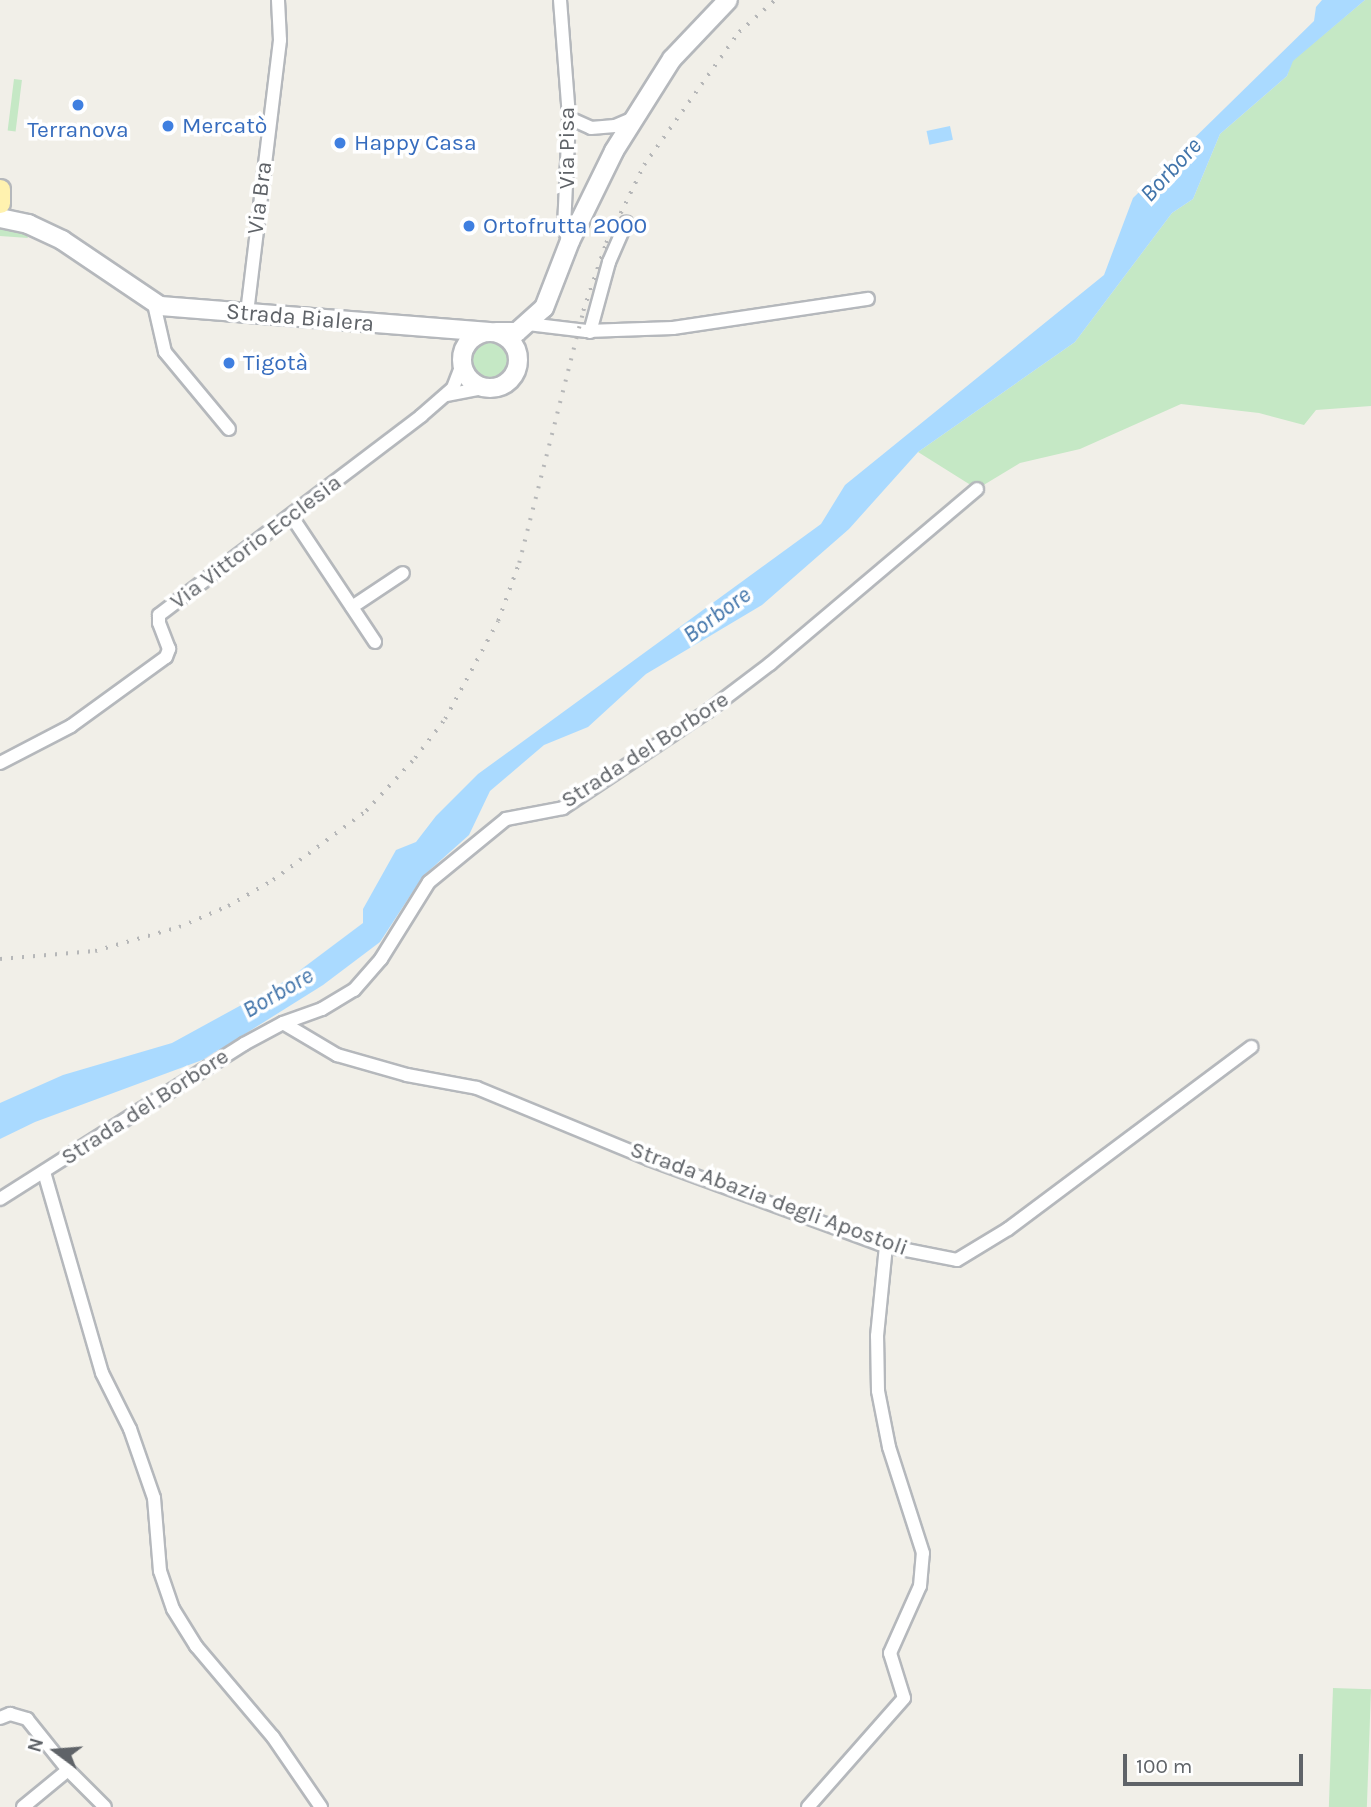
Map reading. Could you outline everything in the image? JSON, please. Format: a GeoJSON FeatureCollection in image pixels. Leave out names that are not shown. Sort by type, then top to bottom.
{"type":"FeatureCollection","features":[{"type":"Feature","properties":{"kind":"street","name":"Via Bra"},"geometry":{"type":"LineString","coordinates":[[247,313],[281,40],[278,0]]}},
{"type":"Feature","properties":{"kind":"street","name":"Via Pisa"},"geometry":{"type":"LineString","coordinates":[[519,361],[520,342],[528,324],[551,297],[570,241],[564,230],[569,118],[560,0]]}},
{"type":"Feature","properties":{"kind":"street"},"geometry":{"type":"LineString","coordinates":[[570,241],[614,151],[672,59],[728,0]]}},
{"type":"Feature","properties":{"kind":"street"},"geometry":{"type":"LineString","coordinates":[[569,118],[592,128],[615,126],[634,118]]}},
{"type":"Feature","properties":{"kind":"street","name":"Strada Bialera"},"geometry":{"type":"LineString","coordinates":[[0,196],[28,224]]}},
{"type":"Feature","properties":{"kind":"street","name":"Strada Bialera"},"geometry":{"type":"LineString","coordinates":[[0,218],[28,224],[62,240],[154,304],[492,332]]}},
{"type":"Feature","properties":{"kind":"street"},"geometry":{"type":"LineString","coordinates":[[590,332],[609,262],[626,223]]}},
{"type":"Feature","properties":{"kind":"street"},"geometry":{"type":"LineString","coordinates":[[462,360],[468,342],[492,332],[512,334],[528,324],[554,330],[590,332],[673,328],[868,299]]}},
{"type":"Feature","properties":{"kind":"street"},"geometry":{"type":"LineString","coordinates":[[154,304],[165,352],[229,429]]}},
{"type":"Feature","properties":{"kind":"street"},"geometry":{"type":"LineString","coordinates":[[446,330],[456,341],[467,377],[484,388],[508,383],[519,361],[514,345],[492,332]]}},
{"type":"Feature","properties":{"kind":"street","name":"Via Vittorio Ecclesia"},"geometry":{"type":"LineString","coordinates":[[0,763],[71,726],[166,657],[169,649],[159,623],[159,615],[292,517],[447,395],[458,380],[462,360]]}},
{"type":"Feature","properties":{"kind":"street","name":"Via Vittorio Ecclesia"},"geometry":{"type":"LineString","coordinates":[[447,395],[484,388]]}},
{"type":"Feature","properties":{"kind":"street","name":"Strada del Borbore"},"geometry":{"type":"LineString","coordinates":[[0,1199],[131,1114],[283,1023],[322,1009],[354,990],[381,959],[429,882],[506,819],[563,808],[708,711],[770,664],[978,489]]}},
{"type":"Feature","properties":{"kind":"street"},"geometry":{"type":"LineString","coordinates":[[292,517],[376,642]]}},
{"type":"Feature","properties":{"kind":"street"},"geometry":{"type":"LineString","coordinates":[[352,607],[403,573]]}},
{"type":"Feature","properties":{"kind":"street","name":"Strada Abazia degli Apostoli"},"geometry":{"type":"LineString","coordinates":[[283,1023],[337,1055],[407,1075],[477,1088],[649,1159],[886,1246],[957,1260],[1008,1229],[1251,1047]]}},
{"type":"Feature","properties":{"kind":"street"},"geometry":{"type":"LineString","coordinates":[[44,1172],[102,1373],[130,1430],[154,1498],[160,1571],[173,1609],[196,1646],[273,1737],[321,1807]]}},
{"type":"Feature","properties":{"kind":"street"},"geometry":{"type":"LineString","coordinates":[[808,1807],[904,1698],[890,1653],[920,1586],[923,1553],[889,1447],[877,1391],[877,1336],[886,1246]]}},
{"type":"Feature","properties":{"kind":"street"},"geometry":{"type":"LineString","coordinates":[[0,1718],[10,1714],[27,1719],[68,1770],[105,1807]]}},
{"type":"Feature","properties":{"kind":"street"},"geometry":{"type":"LineString","coordinates":[[23,1807],[68,1770]]}},
{"type":"Feature","properties":{"kind":"green space"},"geometry":{"type":"Polygon","coordinates":[[[1365,0],[1371,0],[1371,406],[1316,410],[1304,425],[1259,413],[1181,404],[1080,449],[1020,463],[977,489],[918,452],[1075,342],[1172,213],[1193,199],[1220,134],[1287,76],[1292,61],[1365,0]]]}},
{"type":"Feature","properties":{"kind":"green space"},"geometry":{"type":"Polygon","coordinates":[[[14,79],[22,80],[16,132],[8,131],[14,79]]]}},
{"type":"Feature","properties":{"kind":"green space"},"geometry":{"type":"Polygon","coordinates":[[[0,225],[26,234],[28,238],[0,236],[0,225]]]}},
{"type":"Feature","properties":{"kind":"green space"},"geometry":{"type":"Polygon","coordinates":[[[491,341],[505,347],[511,361],[505,375],[491,381],[477,375],[471,361],[477,347],[491,341]]]}},
{"type":"Feature","properties":{"kind":"green space"},"geometry":{"type":"Polygon","coordinates":[[[1333,1688],[1371,1689],[1367,1807],[1329,1807],[1333,1688]]]}},
{"type":"Feature","properties":{"kind":"water","name":"Borbore"},"geometry":{"type":"Polygon","coordinates":[[[1322,0],[1365,0],[1293,61],[1287,76],[1220,134],[1193,199],[1172,213],[1075,342],[918,452],[849,529],[762,605],[646,674],[588,727],[544,745],[490,791],[469,835],[423,876],[380,942],[323,985],[205,1059],[35,1122],[0,1139],[0,1103],[63,1075],[172,1043],[287,980],[363,923],[363,909],[396,850],[416,842],[436,816],[478,774],[821,524],[845,485],[1104,275],[1133,198],[1314,21],[1316,7],[1322,0]]]}},
{"type":"Feature","properties":{"kind":"water"},"geometry":{"type":"Polygon","coordinates":[[[950,126],[953,140],[929,145],[927,131],[950,126]]]}},
{"type":"Feature","properties":{"kind":"railway"},"geometry":{"type":"LineString","coordinates":[[0,959],[95,951],[179,927],[228,906],[273,880],[366,811],[415,758],[445,719],[498,621],[519,563],[583,311],[606,243],[644,165],[739,32],[775,0]]}},
{"type":"Feature","properties":{"kind":"place","name":"Terranova"},"geometry":{"type":"Point","coordinates":[78,105]}},
{"type":"Feature","properties":{"kind":"place","name":"Mercatò"},"geometry":{"type":"Point","coordinates":[168,126]}},
{"type":"Feature","properties":{"kind":"place","name":"Happy Casa"},"geometry":{"type":"Point","coordinates":[340,143]}},
{"type":"Feature","properties":{"kind":"place","name":"Ortofrutta 2000"},"geometry":{"type":"Point","coordinates":[469,226]}},
{"type":"Feature","properties":{"kind":"place","name":"Tigotà"},"geometry":{"type":"Point","coordinates":[229,363]}}]}
